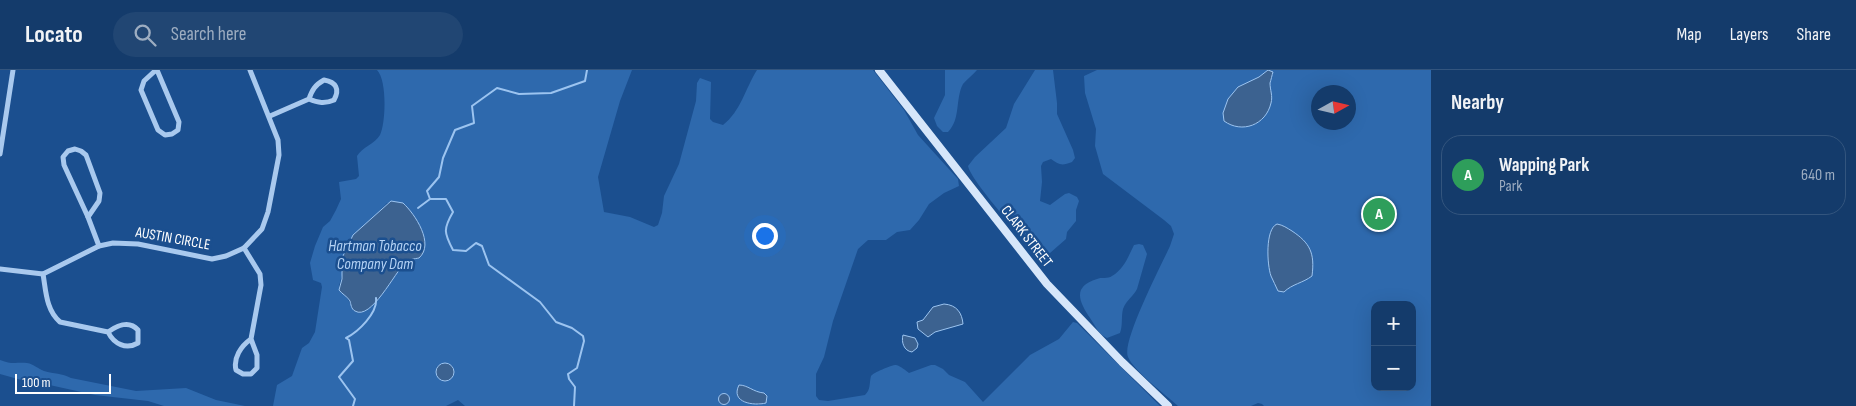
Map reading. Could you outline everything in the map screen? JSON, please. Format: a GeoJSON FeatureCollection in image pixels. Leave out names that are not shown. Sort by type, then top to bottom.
{"type":"FeatureCollection","features":[{"type":"Feature","properties":{"kind":"main road","name":"CLARK STREET"},"geometry":{"type":"LineString","coordinates":[[880,70],[1047,284],[1122,362],[1168,406]]}},
{"type":"Feature","properties":{"kind":"street"},"geometry":{"type":"LineString","coordinates":[[0,154],[13,70]]}},
{"type":"Feature","properties":{"kind":"street"},"geometry":{"type":"LineString","coordinates":[[156,70],[179,122],[178,130],[172,134],[165,135],[158,130],[142,90],[144,81],[156,70]]}},
{"type":"Feature","properties":{"kind":"street","name":"AUSTIN CIRCLE"},"geometry":{"type":"LineString","coordinates":[[43,274],[99,246],[113,242],[212,259],[226,256],[244,248],[262,229],[268,212],[279,155],[278,140],[270,116],[250,70]]}},
{"type":"Feature","properties":{"kind":"street"},"geometry":{"type":"LineString","coordinates":[[270,116],[309,100],[327,103],[334,100],[337,87],[331,81],[324,80],[312,90],[309,100]]}},
{"type":"Feature","properties":{"kind":"street"},"geometry":{"type":"LineString","coordinates":[[88,218],[100,201],[100,193],[86,155],[75,149],[68,151],[63,157],[64,165],[99,246]]}},
{"type":"Feature","properties":{"kind":"street"},"geometry":{"type":"LineString","coordinates":[[244,248],[260,274],[261,286],[251,338],[257,355],[257,368],[251,374],[243,374],[236,370],[234,364],[245,343],[251,338]]}},
{"type":"Feature","properties":{"kind":"street"},"geometry":{"type":"LineString","coordinates":[[0,269],[43,274],[49,308],[54,317],[60,322],[108,332],[116,326],[134,325],[138,330],[138,343],[132,346],[124,346],[111,338],[108,332]]}},
{"type":"Feature","properties":{"kind":"shaded area"},"geometry":{"type":"Polygon","coordinates":[[[377,70],[632,70],[620,101],[598,177],[604,212],[630,217],[654,227],[658,225],[664,196],[679,164],[696,101],[697,83],[700,78],[711,82],[710,119],[723,125],[739,106],[757,70],[873,70],[904,110],[918,135],[958,179],[959,186],[944,193],[929,204],[910,230],[897,232],[886,240],[868,240],[858,249],[833,321],[824,357],[816,374],[816,396],[819,400],[828,401],[865,395],[869,388],[871,376],[890,366],[902,367],[909,373],[935,365],[949,375],[965,382],[983,402],[1030,355],[1059,339],[1073,322],[1077,323],[1160,406],[465,406],[458,400],[446,406],[273,406],[277,385],[292,376],[302,348],[309,343],[315,332],[322,287],[321,283],[313,280],[310,263],[323,227],[330,221],[341,199],[339,182],[356,179],[359,176],[357,156],[378,138],[382,129],[384,92],[377,70]],[[387,203],[353,235],[339,286],[356,312],[379,296],[402,267],[412,260],[419,258],[423,250],[424,237],[422,230],[406,206],[387,203]],[[442,364],[436,367],[454,375],[453,366],[442,364]],[[744,385],[758,405],[766,403],[766,394],[753,391],[744,385]]]}},
{"type":"Feature","properties":{"kind":"shaded area"},"geometry":{"type":"Polygon","coordinates":[[[945,70],[977,70],[963,84],[955,121],[948,132],[943,132],[937,126],[934,118],[945,95],[945,70]]]}},
{"type":"Feature","properties":{"kind":"shaded area"},"geometry":{"type":"Polygon","coordinates":[[[1035,70],[1053,70],[1057,114],[1075,158],[1072,162],[1063,164],[1059,164],[1051,159],[1043,162],[1041,166],[1040,201],[1050,205],[1069,193],[1077,197],[1079,201],[1076,210],[1076,221],[1067,232],[1066,239],[1042,260],[1037,259],[1032,253],[976,181],[968,166],[1006,128],[1014,104],[1035,70]]]}},
{"type":"Feature","properties":{"kind":"shaded area"},"geometry":{"type":"Polygon","coordinates":[[[1097,70],[1431,70],[1431,406],[1264,406],[1258,403],[1251,406],[1178,406],[1143,376],[1131,363],[1127,349],[1136,320],[1174,234],[1171,226],[1164,220],[1103,174],[1095,146],[1096,129],[1085,93],[1084,76],[1097,70]]]}},
{"type":"Feature","properties":{"kind":"shaded area"},"geometry":{"type":"Polygon","coordinates":[[[1134,245],[1143,245],[1147,254],[1137,289],[1123,309],[1120,333],[1107,338],[1099,332],[1086,312],[1081,300],[1081,290],[1089,282],[1099,278],[1110,277],[1120,270],[1134,245]]]}},
{"type":"Feature","properties":{"kind":"shaded area"},"geometry":{"type":"Polygon","coordinates":[[[0,360],[29,364],[44,371],[71,378],[136,391],[186,388],[216,400],[245,406],[164,406],[148,401],[95,395],[32,383],[0,374],[0,360]]]}},
{"type":"Feature","properties":{"kind":"water"},"geometry":{"type":"Polygon","coordinates":[[[1268,70],[1273,72],[1270,83],[1272,100],[1264,117],[1259,122],[1245,127],[1231,125],[1224,121],[1223,113],[1228,99],[1238,87],[1259,77],[1268,70]]]}},
{"type":"Feature","properties":{"kind":"water","name":"Hartman Tobacco Company Dam"},"geometry":{"type":"Polygon","coordinates":[[[391,201],[403,203],[413,214],[422,229],[425,245],[423,252],[419,258],[405,263],[375,303],[361,312],[355,311],[350,301],[339,290],[342,279],[342,258],[353,235],[391,201]]]}},
{"type":"Feature","properties":{"kind":"water"},"geometry":{"type":"Polygon","coordinates":[[[1277,224],[1298,235],[1307,244],[1313,261],[1312,276],[1284,292],[1278,291],[1271,276],[1269,264],[1268,248],[1270,233],[1277,224]]]}},
{"type":"Feature","properties":{"kind":"water"},"geometry":{"type":"Polygon","coordinates":[[[944,304],[958,310],[963,324],[935,332],[928,337],[918,329],[917,322],[923,320],[933,307],[944,304]]]}},
{"type":"Feature","properties":{"kind":"water"},"geometry":{"type":"Polygon","coordinates":[[[903,335],[915,338],[918,344],[917,348],[912,352],[904,346],[903,335]]]}},
{"type":"Feature","properties":{"kind":"water"},"geometry":{"type":"Polygon","coordinates":[[[441,363],[449,363],[454,368],[452,379],[441,381],[436,376],[436,368],[441,363]]]}},
{"type":"Feature","properties":{"kind":"water"},"geometry":{"type":"Polygon","coordinates":[[[739,385],[764,393],[767,396],[766,403],[755,404],[740,399],[737,391],[739,385]]]}},
{"type":"Feature","properties":{"kind":"water"},"geometry":{"type":"Polygon","coordinates":[[[724,393],[730,399],[724,405],[718,399],[724,393]]]}},
{"type":"Feature","properties":{"kind":"waterway"},"geometry":{"type":"LineString","coordinates":[[574,406],[575,387],[568,374],[577,368],[584,341],[583,336],[572,328],[556,322],[540,302],[489,265],[482,246],[476,243],[466,251],[453,250],[446,235],[446,227],[453,212],[446,199],[430,199],[427,191],[439,177],[443,158],[455,130],[474,123],[472,106],[497,88],[519,94],[551,93],[585,81],[587,70]]}},
{"type":"Feature","properties":{"kind":"waterway"},"geometry":{"type":"LineString","coordinates":[[418,208],[430,199]]}},
{"type":"Feature","properties":{"kind":"waterway"},"geometry":{"type":"LineString","coordinates":[[353,406],[355,399],[339,377],[353,361],[349,340],[346,338],[361,327],[371,316],[376,304],[376,298]]}},
{"type":"Feature","properties":{"kind":"place","name":"Wapping Park"},"geometry":{"type":"Point","coordinates":[1379,214]}}]}
